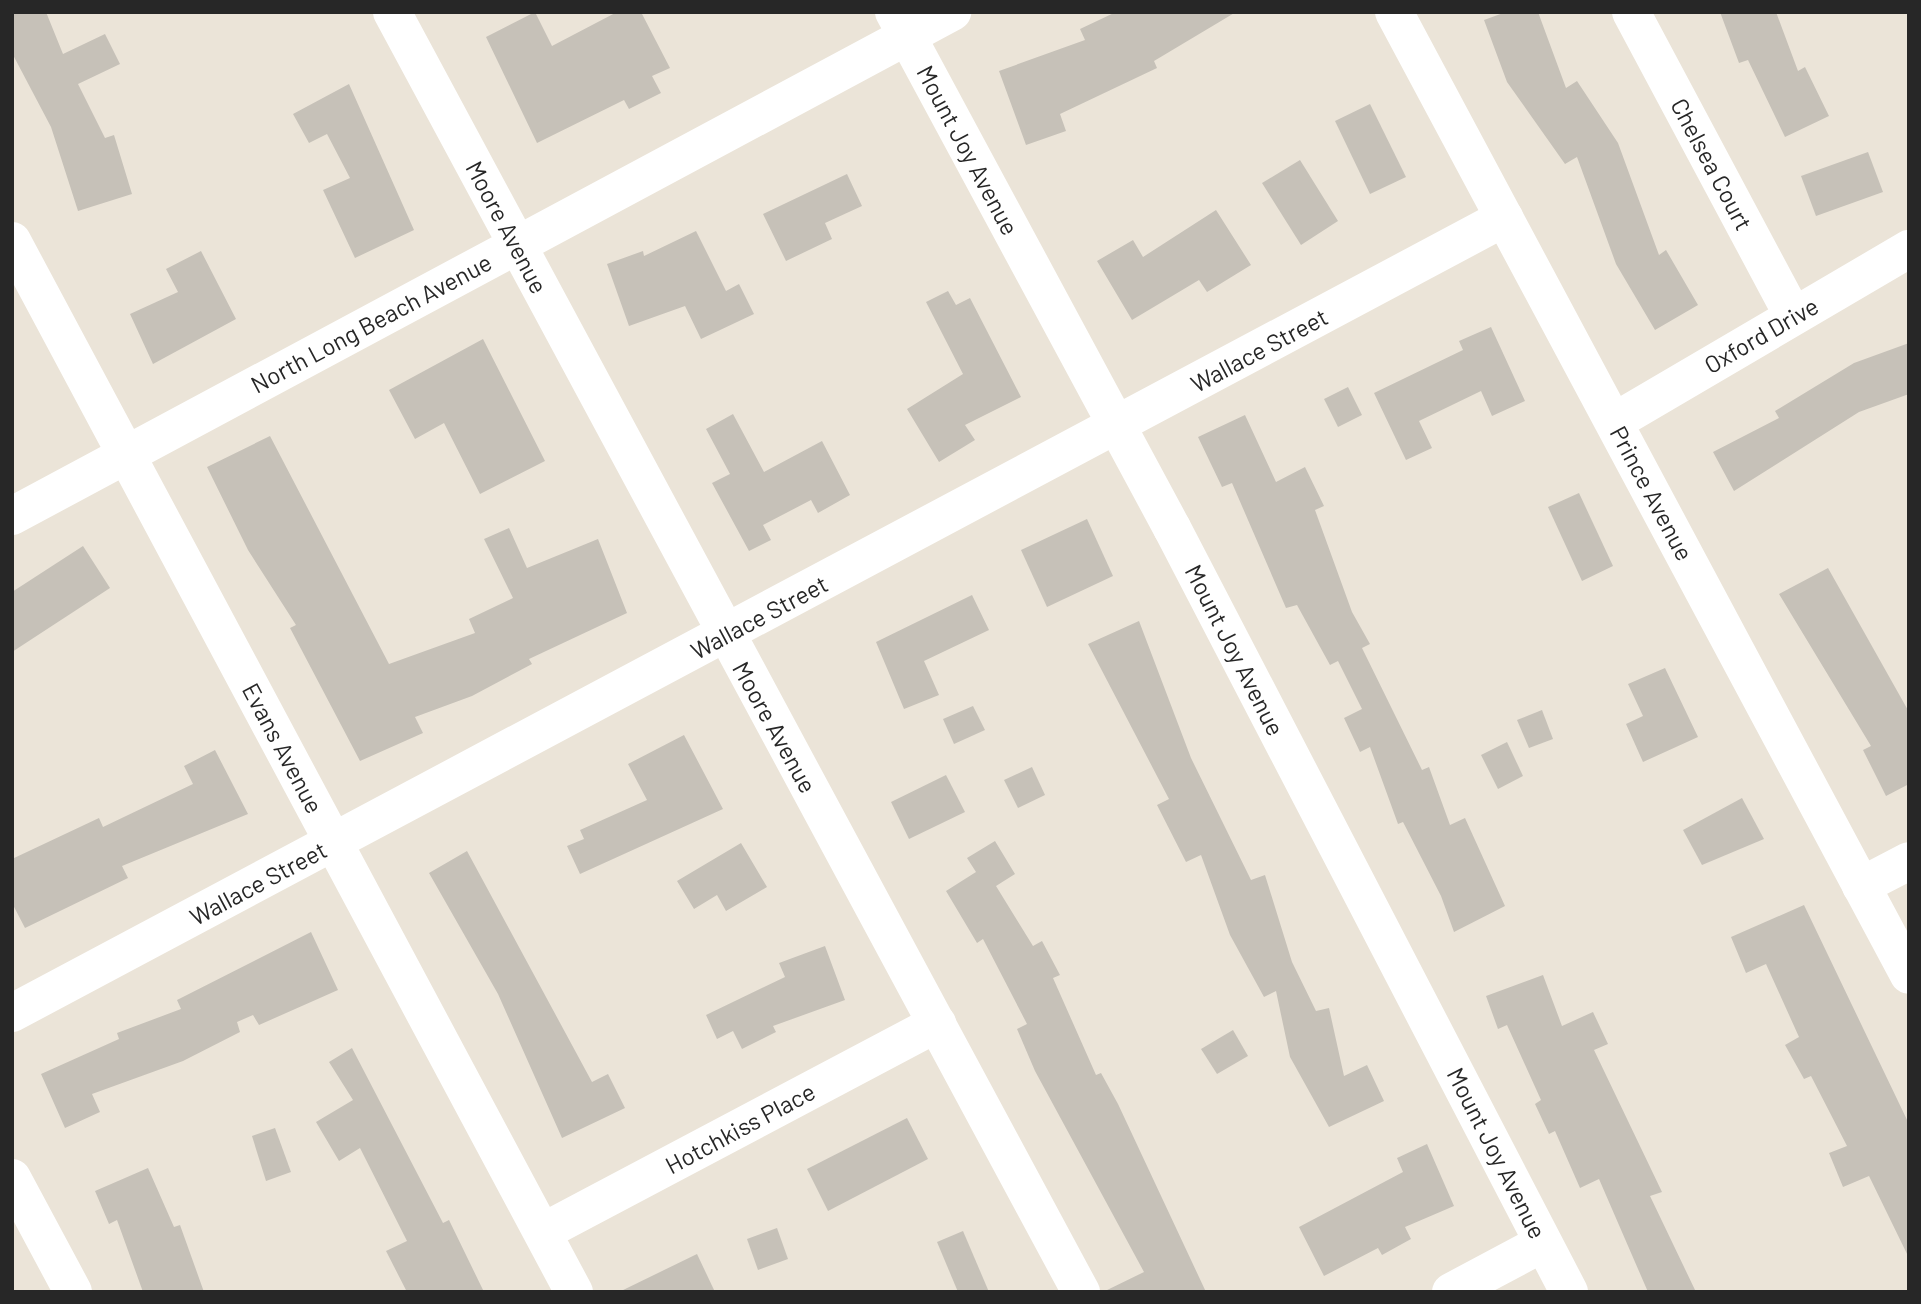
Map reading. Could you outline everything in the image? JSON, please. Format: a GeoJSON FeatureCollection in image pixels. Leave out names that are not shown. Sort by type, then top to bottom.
{"type":"FeatureCollection","features":[{"type":"Feature","properties":{"kind":"street","name":"Moore Avenue"},"geometry":{"type":"LineString","coordinates":[[393,12],[725,635],[1081,1292]]}},
{"type":"Feature","properties":{"kind":"street","name":"North Long Beach Avenue"},"geometry":{"type":"LineString","coordinates":[[12,516],[516,245],[900,24],[952,12]]}},
{"type":"Feature","properties":{"kind":"street","name":"Prince Avenue"},"geometry":{"type":"LineString","coordinates":[[1394,12],[1909,975]]}},
{"type":"Feature","properties":{"kind":"street","name":"Chelsea Court"},"geometry":{"type":"LineString","coordinates":[[1631,12],[1793,316]]}},
{"type":"Feature","properties":{"kind":"street","name":"Mount Joy Avenue"},"geometry":{"type":"LineString","coordinates":[[900,24],[1115,427],[1569,1292]]}},
{"type":"Feature","properties":{"kind":"street","name":"Wallace Street"},"geometry":{"type":"LineString","coordinates":[[12,1013],[1504,218]]}},
{"type":"Feature","properties":{"kind":"street","name":"Evans Avenue"},"geometry":{"type":"LineString","coordinates":[[12,241],[574,1292]]}},
{"type":"Feature","properties":{"kind":"street","name":"Oxford Drive"},"geometry":{"type":"LineString","coordinates":[[1614,422],[1909,249]]}},
{"type":"Feature","properties":{"kind":"street"},"geometry":{"type":"LineString","coordinates":[[1861,886],[1909,861]]}},
{"type":"Feature","properties":{"kind":"street","name":"Hotchkiss Place"},"geometry":{"type":"LineString","coordinates":[[543,1232],[937,1024]]}},
{"type":"Feature","properties":{"kind":"street"},"geometry":{"type":"LineString","coordinates":[[12,1178],[73,1292]]}},
{"type":"Feature","properties":{"kind":"street"},"geometry":{"type":"LineString","coordinates":[[1451,1292],[1544,1242]]}},
{"type":"Feature","properties":{"kind":"building"},"geometry":{"type":"Polygon","coordinates":[[[12,12],[46,12],[63,54],[105,34],[120,64],[78,84],[105,138],[114,135],[132,194],[78,211],[51,127],[12,53],[12,12]]]}},
{"type":"Feature","properties":{"kind":"building"},"geometry":{"type":"Polygon","coordinates":[[[535,12],[552,46],[617,12],[641,12],[670,68],[652,76],[661,93],[629,109],[624,100],[537,143],[486,37],[535,12]]]}},
{"type":"Feature","properties":{"kind":"building"},"geometry":{"type":"Polygon","coordinates":[[[1116,12],[1236,12],[1154,61],[1157,68],[1060,114],[1066,131],[1026,145],[999,71],[1085,40],[1080,29],[1116,12]]]}},
{"type":"Feature","properties":{"kind":"building"},"geometry":{"type":"Polygon","coordinates":[[[1506,12],[1538,12],[1566,88],[1577,81],[1618,143],[1659,255],[1666,250],[1698,305],[1655,330],[1616,264],[1577,157],[1565,164],[1507,82],[1484,20],[1506,12]]]}},
{"type":"Feature","properties":{"kind":"building"},"geometry":{"type":"Polygon","coordinates":[[[1720,12],[1776,12],[1798,71],[1805,67],[1829,116],[1785,137],[1748,60],[1739,63],[1720,12]]]}},
{"type":"Feature","properties":{"kind":"building"},"geometry":{"type":"Polygon","coordinates":[[[349,84],[414,230],[355,258],[323,190],[350,178],[327,134],[309,143],[293,114],[349,84]]]}},
{"type":"Feature","properties":{"kind":"building"},"geometry":{"type":"Polygon","coordinates":[[[1370,104],[1406,177],[1370,194],[1335,121],[1370,104]]]}},
{"type":"Feature","properties":{"kind":"building"},"geometry":{"type":"Polygon","coordinates":[[[1868,152],[1883,192],[1816,216],[1801,176],[1868,152]]]}},
{"type":"Feature","properties":{"kind":"building"},"geometry":{"type":"Polygon","coordinates":[[[1300,160],[1338,221],[1301,245],[1262,183],[1300,160]]]}},
{"type":"Feature","properties":{"kind":"building"},"geometry":{"type":"Polygon","coordinates":[[[847,174],[862,206],[825,223],[832,239],[786,261],[763,214],[847,174]]]}},
{"type":"Feature","properties":{"kind":"building"},"geometry":{"type":"Polygon","coordinates":[[[1216,210],[1251,265],[1207,292],[1199,280],[1132,320],[1097,261],[1133,240],[1143,257],[1216,210]]]}},
{"type":"Feature","properties":{"kind":"building"},"geometry":{"type":"Polygon","coordinates":[[[696,231],[726,291],[739,284],[754,314],[701,339],[685,306],[629,326],[607,264],[643,251],[644,256],[696,231]]]}},
{"type":"Feature","properties":{"kind":"building"},"geometry":{"type":"Polygon","coordinates":[[[201,251],[236,319],[153,364],[130,314],[178,292],[166,269],[201,251]]]}},
{"type":"Feature","properties":{"kind":"building"},"geometry":{"type":"Polygon","coordinates":[[[948,291],[956,305],[970,298],[1021,397],[965,425],[975,440],[939,462],[907,409],[963,374],[926,302],[948,291]]]}},
{"type":"Feature","properties":{"kind":"building"},"geometry":{"type":"Polygon","coordinates":[[[1491,327],[1525,401],[1492,416],[1481,391],[1419,421],[1432,448],[1406,460],[1374,393],[1463,350],[1459,341],[1491,327]]]}},
{"type":"Feature","properties":{"kind":"building"},"geometry":{"type":"Polygon","coordinates":[[[483,339],[545,461],[480,494],[444,423],[415,439],[389,390],[483,339]]]}},
{"type":"Feature","properties":{"kind":"building"},"geometry":{"type":"Polygon","coordinates":[[[1909,343],[1909,394],[1859,412],[1734,491],[1713,452],[1779,418],[1775,411],[1854,363],[1909,343]]]}},
{"type":"Feature","properties":{"kind":"building"},"geometry":{"type":"Polygon","coordinates":[[[1348,387],[1362,415],[1338,427],[1324,399],[1348,387]]]}},
{"type":"Feature","properties":{"kind":"building"},"geometry":{"type":"Polygon","coordinates":[[[733,414],[764,472],[822,441],[850,495],[818,513],[811,500],[763,525],[771,540],[749,551],[712,483],[730,474],[706,429],[733,414]]]}},
{"type":"Feature","properties":{"kind":"building"},"geometry":{"type":"Polygon","coordinates":[[[1245,415],[1276,482],[1305,467],[1324,506],[1315,510],[1352,612],[1370,644],[1362,648],[1422,770],[1429,767],[1450,825],[1465,818],[1505,906],[1454,932],[1441,896],[1403,822],[1398,824],[1370,747],[1360,752],[1344,718],[1362,709],[1338,661],[1330,665],[1297,605],[1286,608],[1232,483],[1222,487],[1198,437],[1245,415]]]}},
{"type":"Feature","properties":{"kind":"building"},"geometry":{"type":"Polygon","coordinates":[[[270,436],[389,664],[475,633],[469,619],[513,598],[484,539],[509,528],[527,568],[598,539],[627,613],[529,659],[532,664],[472,696],[415,717],[423,733],[360,761],[290,628],[296,625],[248,550],[207,467],[270,436]]]}},
{"type":"Feature","properties":{"kind":"building"},"geometry":{"type":"Polygon","coordinates":[[[1579,493],[1613,566],[1582,581],[1548,507],[1579,493]]]}},
{"type":"Feature","properties":{"kind":"building"},"geometry":{"type":"Polygon","coordinates":[[[1087,519],[1113,576],[1047,607],[1021,550],[1087,519]]]}},
{"type":"Feature","properties":{"kind":"building"},"geometry":{"type":"Polygon","coordinates":[[[83,546],[110,588],[12,652],[12,592],[83,546]]]}},
{"type":"Feature","properties":{"kind":"building"},"geometry":{"type":"Polygon","coordinates":[[[1828,568],[1909,712],[1909,784],[1886,796],[1863,750],[1871,746],[1779,594],[1828,568]]]}},
{"type":"Feature","properties":{"kind":"building"},"geometry":{"type":"Polygon","coordinates":[[[972,595],[989,630],[924,661],[939,695],[904,709],[876,642],[972,595]]]}},
{"type":"Feature","properties":{"kind":"building"},"geometry":{"type":"Polygon","coordinates":[[[1139,621],[1191,758],[1251,880],[1265,875],[1292,962],[1316,1011],[1329,1008],[1344,1076],[1367,1065],[1384,1101],[1329,1127],[1290,1057],[1276,991],[1264,997],[1230,935],[1201,855],[1186,862],[1157,805],[1169,799],[1088,644],[1139,621]]]}},
{"type":"Feature","properties":{"kind":"building"},"geometry":{"type":"Polygon","coordinates":[[[1665,668],[1698,737],[1643,762],[1626,724],[1643,716],[1628,684],[1665,668]]]}},
{"type":"Feature","properties":{"kind":"building"},"geometry":{"type":"Polygon","coordinates":[[[973,706],[985,730],[954,744],[943,719],[973,706]]]}},
{"type":"Feature","properties":{"kind":"building"},"geometry":{"type":"Polygon","coordinates":[[[1542,710],[1553,739],[1529,748],[1517,720],[1542,710]]]}},
{"type":"Feature","properties":{"kind":"building"},"geometry":{"type":"Polygon","coordinates":[[[684,735],[723,809],[580,874],[567,846],[584,839],[580,830],[647,800],[628,764],[684,735]]]}},
{"type":"Feature","properties":{"kind":"building"},"geometry":{"type":"Polygon","coordinates":[[[1507,742],[1523,776],[1498,789],[1481,755],[1507,742]]]}},
{"type":"Feature","properties":{"kind":"building"},"geometry":{"type":"Polygon","coordinates":[[[215,750],[248,814],[122,866],[128,878],[25,928],[12,903],[12,859],[99,818],[103,827],[193,784],[184,766],[215,750]]]}},
{"type":"Feature","properties":{"kind":"building"},"geometry":{"type":"Polygon","coordinates":[[[1032,767],[1045,795],[1018,808],[1004,780],[1032,767]]]}},
{"type":"Feature","properties":{"kind":"building"},"geometry":{"type":"Polygon","coordinates":[[[946,775],[965,812],[909,839],[891,802],[946,775]]]}},
{"type":"Feature","properties":{"kind":"building"},"geometry":{"type":"Polygon","coordinates":[[[1742,798],[1764,839],[1702,865],[1683,830],[1742,798]]]}},
{"type":"Feature","properties":{"kind":"building"},"geometry":{"type":"Polygon","coordinates":[[[995,841],[1015,874],[996,886],[1033,946],[1042,941],[1060,975],[1053,978],[1096,1075],[1101,1073],[1118,1104],[1206,1292],[1103,1292],[1144,1272],[1035,1071],[1017,1029],[1027,1024],[983,939],[977,943],[946,891],[976,872],[967,858],[995,841]]]}},
{"type":"Feature","properties":{"kind":"building"},"geometry":{"type":"Polygon","coordinates":[[[741,843],[767,887],[726,911],[717,895],[694,909],[677,881],[741,843]]]}},
{"type":"Feature","properties":{"kind":"building"},"geometry":{"type":"Polygon","coordinates":[[[467,851],[592,1082],[608,1074],[625,1108],[562,1138],[498,994],[429,873],[467,851]]]}},
{"type":"Feature","properties":{"kind":"building"},"geometry":{"type":"Polygon","coordinates":[[[1804,905],[1909,1124],[1909,1258],[1869,1176],[1843,1187],[1829,1153],[1847,1146],[1811,1076],[1804,1079],[1785,1045],[1799,1037],[1766,964],[1746,973],[1731,937],[1804,905]]]}},
{"type":"Feature","properties":{"kind":"building"},"geometry":{"type":"Polygon","coordinates":[[[311,932],[338,990],[259,1025],[253,1015],[237,1022],[240,1032],[183,1061],[92,1094],[100,1112],[65,1128],[41,1074],[119,1039],[117,1033],[181,1009],[177,1000],[311,932]]]}},
{"type":"Feature","properties":{"kind":"building"},"geometry":{"type":"Polygon","coordinates":[[[825,946],[845,1000],[773,1026],[776,1032],[742,1049],[733,1031],[717,1039],[706,1015],[785,977],[779,963],[825,946]]]}},
{"type":"Feature","properties":{"kind":"building"},"geometry":{"type":"Polygon","coordinates":[[[1543,975],[1562,1026],[1593,1012],[1608,1044],[1594,1050],[1662,1192],[1650,1196],[1696,1292],[1648,1292],[1599,1179],[1580,1188],[1555,1131],[1549,1134],[1535,1104],[1541,1100],[1507,1025],[1498,1029],[1486,996],[1543,975]]]}},
{"type":"Feature","properties":{"kind":"building"},"geometry":{"type":"Polygon","coordinates":[[[1233,1030],[1248,1056],[1217,1074],[1201,1049],[1233,1030]]]}},
{"type":"Feature","properties":{"kind":"building"},"geometry":{"type":"Polygon","coordinates":[[[352,1048],[443,1223],[449,1220],[484,1292],[407,1292],[386,1251],[407,1241],[360,1148],[339,1161],[316,1122],[353,1100],[329,1062],[352,1048]]]}},
{"type":"Feature","properties":{"kind":"building"},"geometry":{"type":"Polygon","coordinates":[[[907,1118],[928,1159],[828,1211],[807,1169],[907,1118]]]}},
{"type":"Feature","properties":{"kind":"building"},"geometry":{"type":"Polygon","coordinates":[[[275,1128],[291,1172],[266,1181],[252,1136],[275,1128]]]}},
{"type":"Feature","properties":{"kind":"building"},"geometry":{"type":"Polygon","coordinates":[[[1427,1144],[1454,1206],[1405,1227],[1411,1239],[1382,1255],[1378,1248],[1324,1276],[1299,1227],[1403,1172],[1397,1158],[1427,1144]]]}},
{"type":"Feature","properties":{"kind":"building"},"geometry":{"type":"Polygon","coordinates":[[[148,1168],[174,1227],[180,1225],[204,1292],[143,1292],[117,1220],[109,1224],[95,1191],[148,1168]]]}},
{"type":"Feature","properties":{"kind":"building"},"geometry":{"type":"Polygon","coordinates":[[[777,1228],[788,1259],[758,1270],[747,1239],[777,1228]]]}},
{"type":"Feature","properties":{"kind":"building"},"geometry":{"type":"Polygon","coordinates":[[[963,1231],[989,1292],[958,1292],[937,1242],[963,1231]]]}},
{"type":"Feature","properties":{"kind":"building"},"geometry":{"type":"Polygon","coordinates":[[[697,1254],[715,1292],[619,1292],[697,1254]]]}}]}
